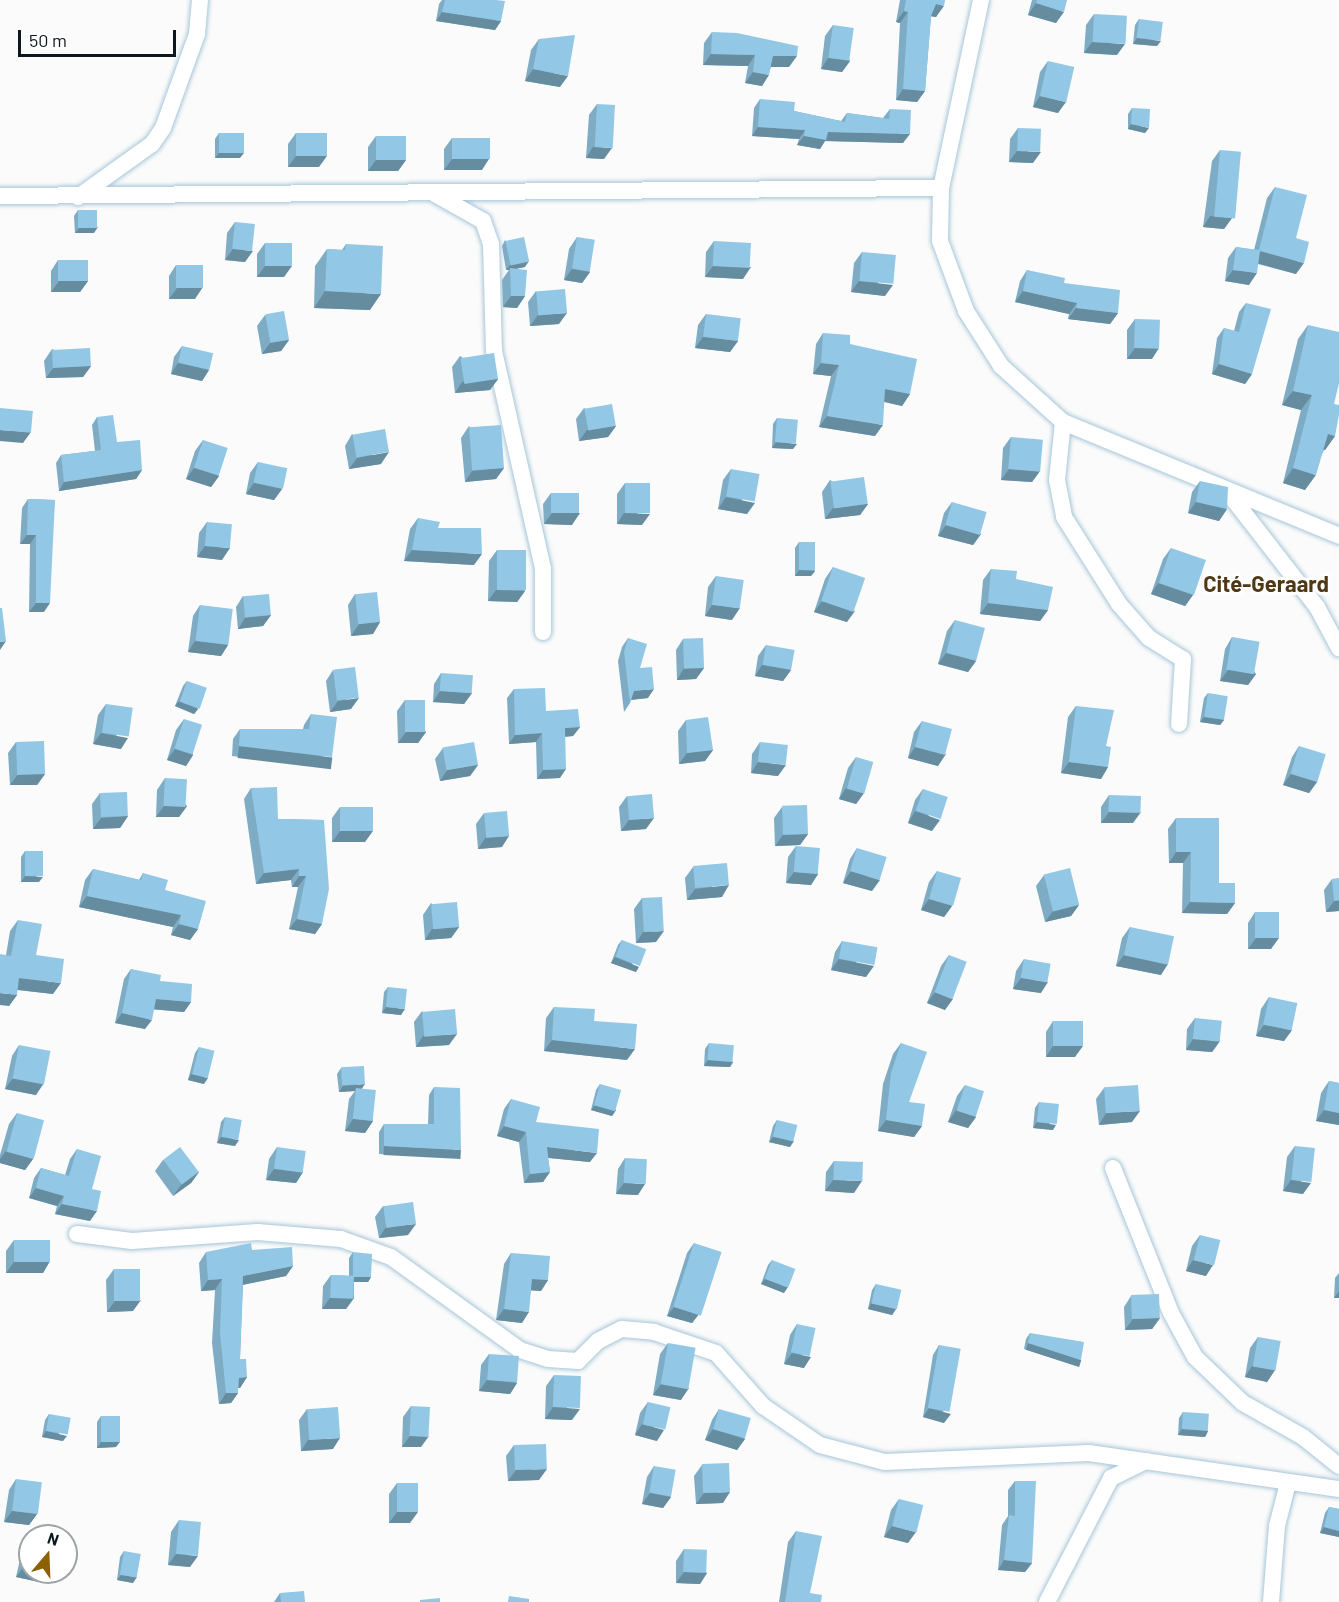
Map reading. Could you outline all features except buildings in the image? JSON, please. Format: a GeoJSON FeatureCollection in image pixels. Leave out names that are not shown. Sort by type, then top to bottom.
{"type":"FeatureCollection","features":[{"type":"Feature","properties":{"kind":"street"},"geometry":{"type":"LineString","coordinates":[[78,196],[152,144],[163,128],[197,34],[200,0]]}},
{"type":"Feature","properties":{"kind":"street"},"geometry":{"type":"LineString","coordinates":[[981,0],[941,189],[940,241],[966,311],[1001,366],[1063,422],[1193,472],[1229,493],[1339,536]]}},
{"type":"Feature","properties":{"kind":"street"},"geometry":{"type":"LineString","coordinates":[[0,196],[277,190],[435,194],[941,189]]}},
{"type":"Feature","properties":{"kind":"street"},"geometry":{"type":"LineString","coordinates":[[435,194],[483,221],[491,244],[494,351],[543,569],[543,632]]}},
{"type":"Feature","properties":{"kind":"street"},"geometry":{"type":"LineString","coordinates":[[1063,422],[1058,480],[1064,518],[1119,604],[1149,638],[1184,660],[1179,724]]}},
{"type":"Feature","properties":{"kind":"street"},"geometry":{"type":"LineString","coordinates":[[1229,493],[1317,607],[1339,648]]}},
{"type":"Feature","properties":{"kind":"street"},"geometry":{"type":"LineString","coordinates":[[1113,1168],[1171,1313],[1195,1357],[1243,1403],[1339,1466]]}},
{"type":"Feature","properties":{"kind":"street"},"geometry":{"type":"LineString","coordinates":[[76,1234],[132,1241],[258,1232],[341,1239],[391,1257],[520,1350],[548,1359],[578,1361],[598,1341],[622,1329],[654,1332],[716,1353],[764,1406],[820,1445],[885,1462],[942,1456],[1028,1460],[1089,1453],[1339,1489]]}},
{"type":"Feature","properties":{"kind":"street"},"geometry":{"type":"LineString","coordinates":[[1047,1602],[1112,1478],[1147,1460]]}},
{"type":"Feature","properties":{"kind":"street"},"geometry":{"type":"LineString","coordinates":[[1271,1602],[1277,1526],[1288,1483]]}},
{"type":"Feature","properties":{"kind":"district","name":"Cité-Geraard"},"geometry":{"type":"Point","coordinates":[1266,584]}}]}
